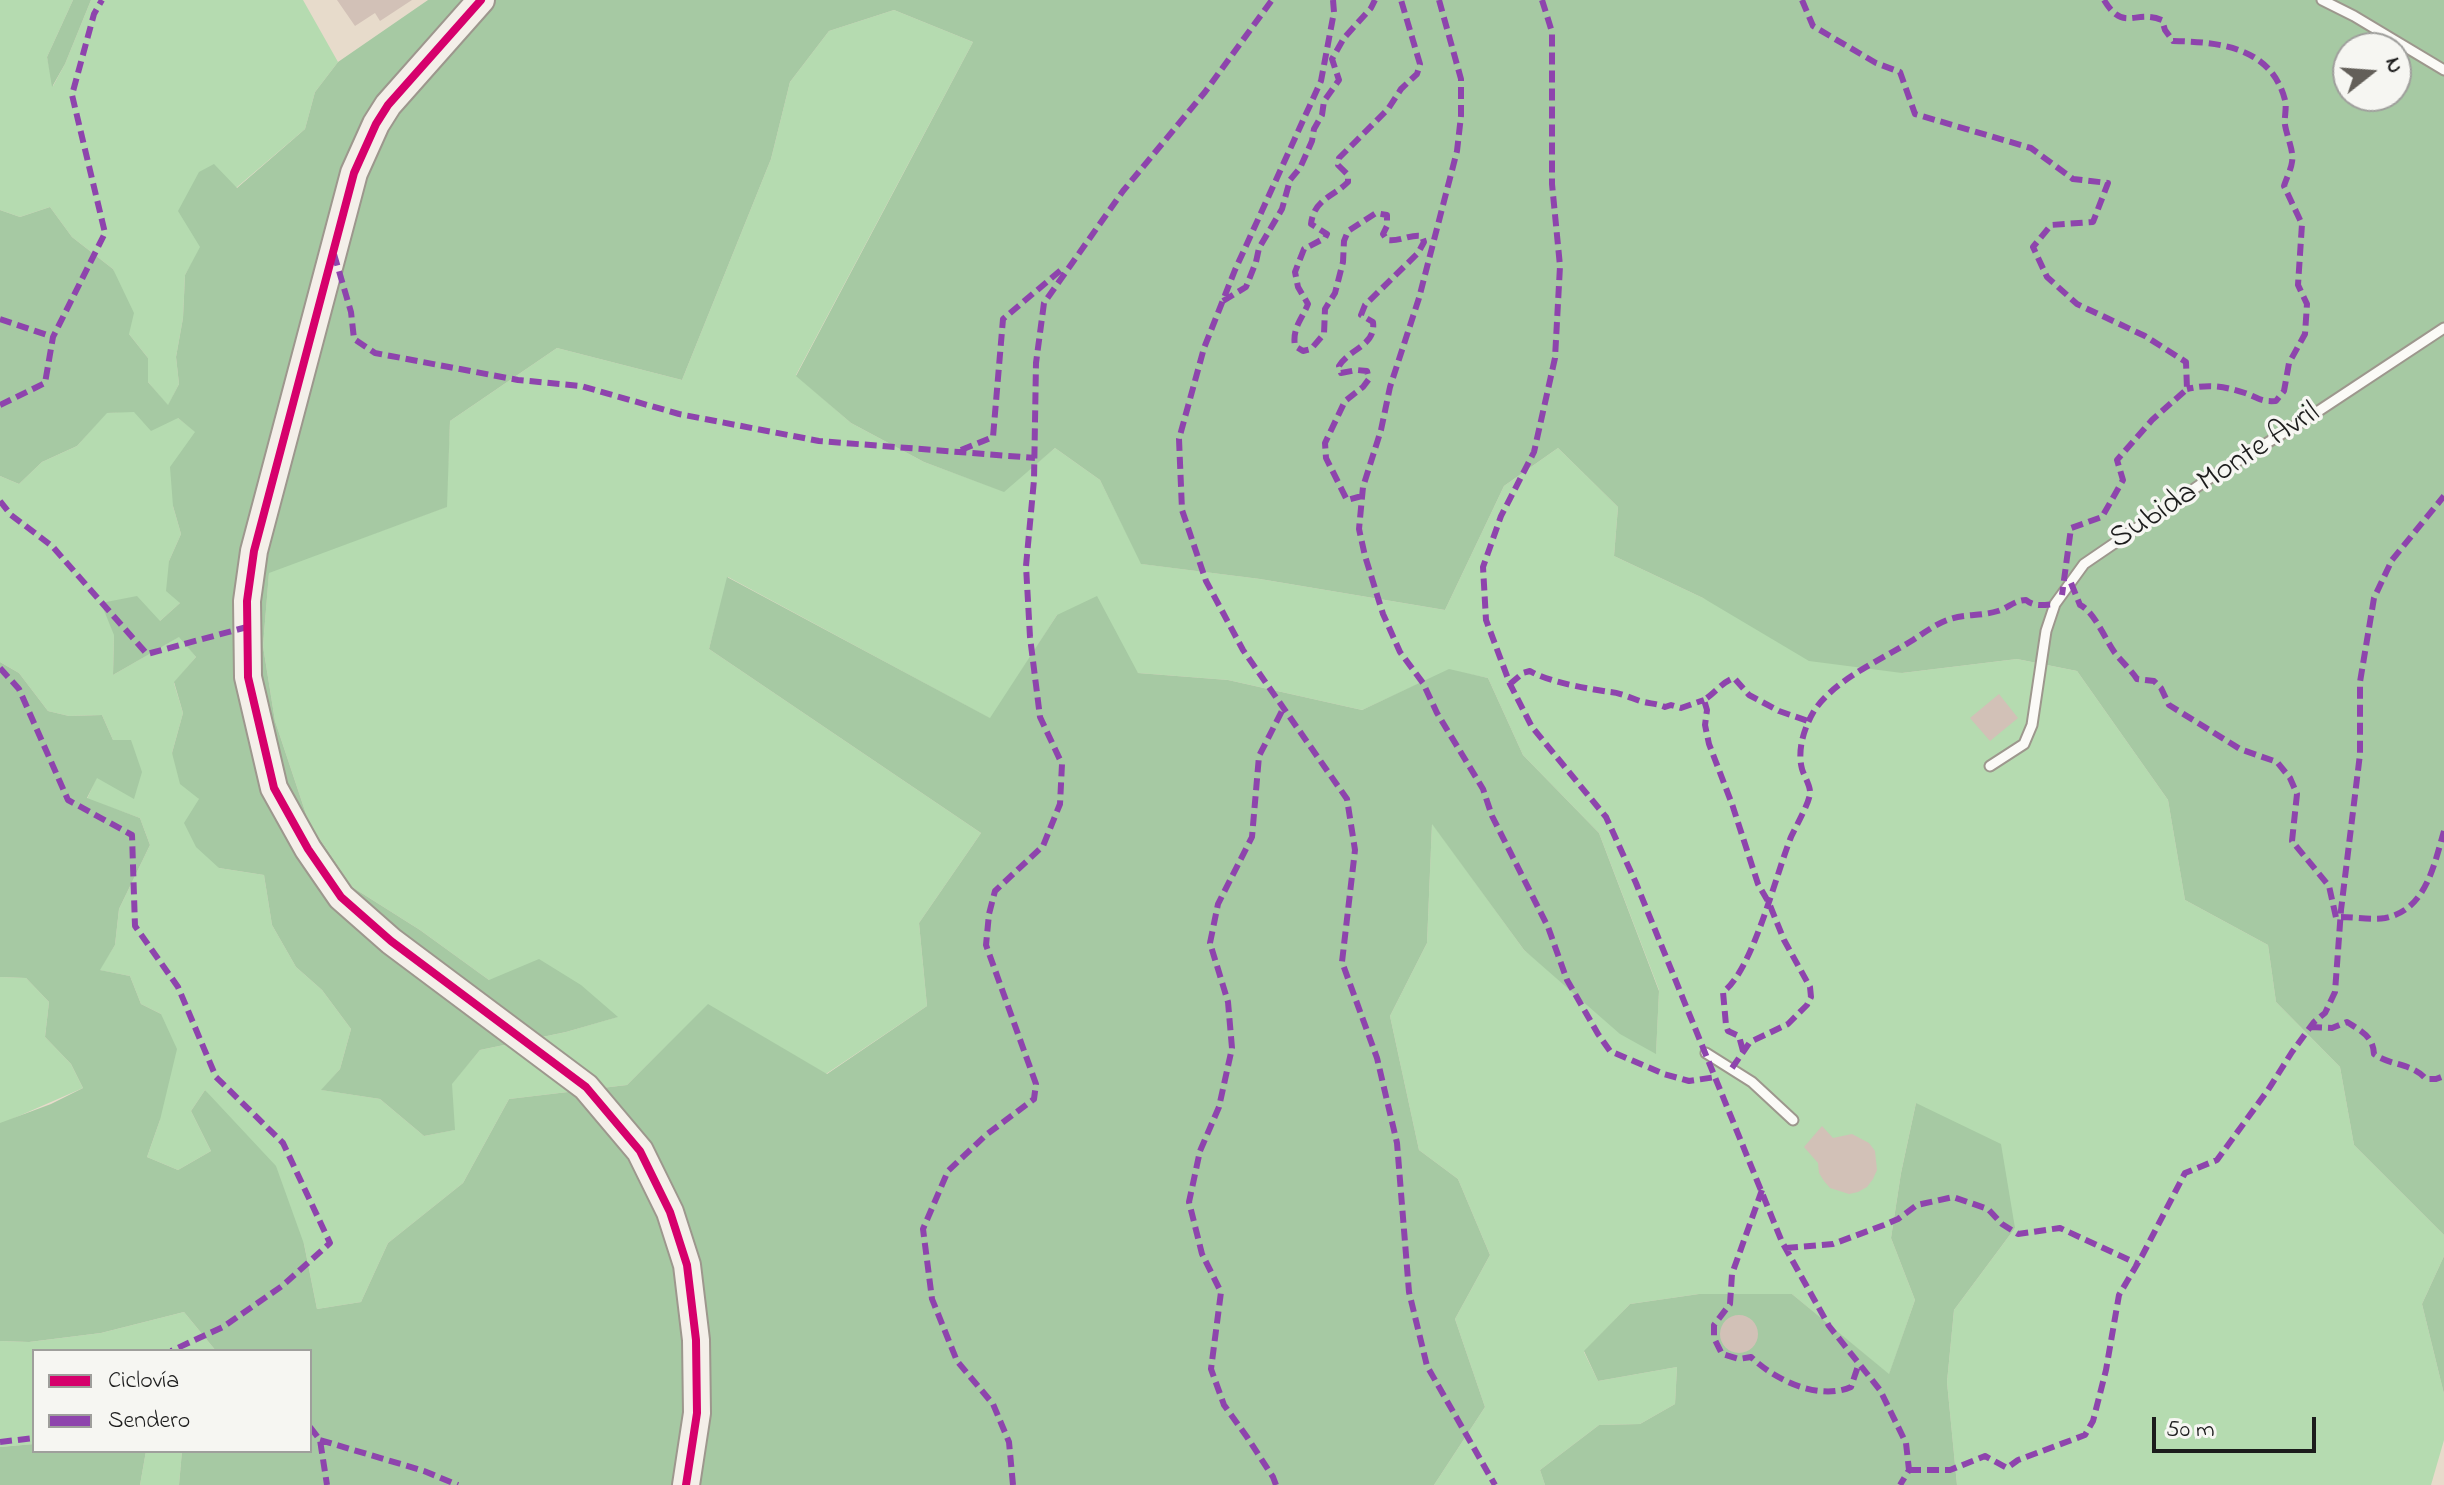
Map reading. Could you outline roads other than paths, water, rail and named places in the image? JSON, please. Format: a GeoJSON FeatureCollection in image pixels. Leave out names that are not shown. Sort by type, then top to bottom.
{"type":"FeatureCollection","features":[{"type":"Feature","properties":{"kind":"street"},"geometry":{"type":"LineString","coordinates":[[481,0],[388,105],[354,173],[254,551],[247,601],[248,677],[274,788],[308,849],[341,897],[391,941],[586,1087],[640,1151],[670,1212],[687,1265],[696,1340],[697,1413],[686,1485]]}},
{"type":"Feature","properties":{"kind":"lane"},"geometry":{"type":"LineString","coordinates":[[2322,0],[2444,70]]}},
{"type":"Feature","properties":{"kind":"lane","name":"Subida Monte Avril"},"geometry":{"type":"LineString","coordinates":[[1990,766],[2024,744],[2032,725],[2046,631],[2055,604],[2084,564],[2210,478],[2444,328]]}},
{"type":"Feature","properties":{"kind":"lane"},"geometry":{"type":"LineString","coordinates":[[1706,1053],[1752,1082],[1793,1120]]}}]}
